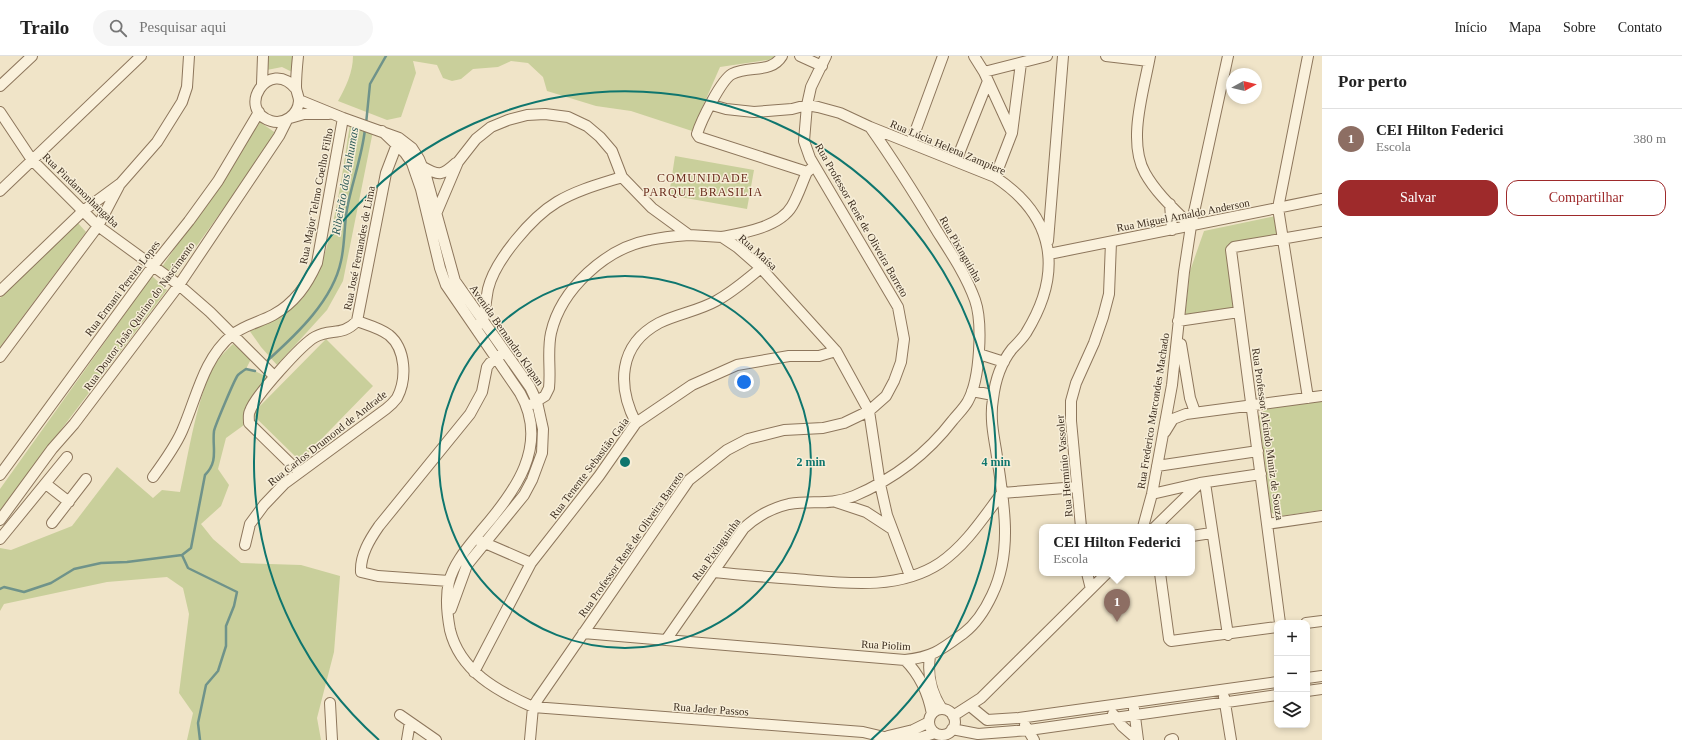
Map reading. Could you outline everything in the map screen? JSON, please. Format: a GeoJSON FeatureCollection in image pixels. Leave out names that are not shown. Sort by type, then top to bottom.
{"type":"FeatureCollection","features":[{"type":"Feature","properties":{"kind":"street"},"geometry":{"type":"LineString","coordinates":[[0,86],[32,56]]}},
{"type":"Feature","properties":{"kind":"street"},"geometry":{"type":"LineString","coordinates":[[0,191],[141,56]]}},
{"type":"Feature","properties":{"kind":"street"},"geometry":{"type":"LineString","coordinates":[[0,291],[83,211],[121,183],[157,142],[182,102],[187,87],[189,56]]}},
{"type":"Feature","properties":{"kind":"street"},"geometry":{"type":"LineString","coordinates":[[262,84],[263,56]]}},
{"type":"Feature","properties":{"kind":"street"},"geometry":{"type":"LineString","coordinates":[[296,89],[292,84],[280,78],[267,80],[262,84],[256,95],[256,107],[259,112],[272,122],[289,119],[295,113],[299,100],[296,89],[298,56]]}},
{"type":"Feature","properties":{"kind":"street"},"geometry":{"type":"LineString","coordinates":[[722,237],[751,232],[786,214],[792,206],[811,169],[699,137],[697,134],[712,105],[718,89],[727,77],[734,73],[773,66],[778,63],[782,56]]}},
{"type":"Feature","properties":{"kind":"street"},"geometry":{"type":"LineString","coordinates":[[800,56],[824,61]]}},
{"type":"Feature","properties":{"kind":"street"},"geometry":{"type":"LineString","coordinates":[[911,143],[943,56]]}},
{"type":"Feature","properties":{"kind":"street"},"geometry":{"type":"LineString","coordinates":[[974,56],[986,76],[1012,133]]}},
{"type":"Feature","properties":{"kind":"street"},"geometry":{"type":"LineString","coordinates":[[986,76],[1021,63],[1047,56]]}},
{"type":"Feature","properties":{"kind":"street"},"geometry":{"type":"LineString","coordinates":[[1048,251],[1063,56]]}},
{"type":"Feature","properties":{"kind":"street"},"geometry":{"type":"LineString","coordinates":[[1106,56],[1150,58],[1137,127],[1137,152],[1144,173],[1191,226]]}},
{"type":"Feature","properties":{"kind":"street","name":"Rua Frederico Marcondes Machado"},"geometry":{"type":"LineString","coordinates":[[1144,524],[1152,494],[1172,385],[1184,272],[1191,226],[1228,56]]}},
{"type":"Feature","properties":{"kind":"street"},"geometry":{"type":"LineString","coordinates":[[1308,56],[1278,208],[1284,238],[1308,398]]}},
{"type":"Feature","properties":{"kind":"street","name":"Rua Professor Renê de Oliveira Barreto"},"geometry":{"type":"LineString","coordinates":[[530,740],[533,708],[689,480],[727,450],[748,439],[784,430],[823,428],[844,423],[869,411],[886,396],[894,381],[901,362],[904,339],[898,307],[811,169],[804,141],[807,105],[812,87],[824,61]]}},
{"type":"Feature","properties":{"kind":"street"},"geometry":{"type":"LineString","coordinates":[[995,178],[1012,133],[1021,63]]}},
{"type":"Feature","properties":{"kind":"street"},"geometry":{"type":"LineString","coordinates":[[956,161],[986,76]]}},
{"type":"Feature","properties":{"kind":"street","name":"Avenida Bernandro Klapan"},"geometry":{"type":"LineString","coordinates":[[299,100],[343,118],[380,130],[397,141],[412,148],[423,167],[446,284],[469,310],[501,355],[530,387],[538,402],[543,429],[542,453],[538,467],[524,495],[466,566],[452,600],[449,623]]}},
{"type":"Feature","properties":{"kind":"street"},"geometry":{"type":"LineString","coordinates":[[712,105],[726,109],[754,112],[792,110],[807,105]]}},
{"type":"Feature","properties":{"kind":"street","name":"Rua Lúcia Helena Zampiere"},"geometry":{"type":"LineString","coordinates":[[807,105],[840,113],[870,127],[995,178],[1009,187],[1040,224],[1048,251],[1047,287],[1039,310],[1025,335],[1004,362],[996,380]]}},
{"type":"Feature","properties":{"kind":"street","name":"Rua Pindamonhangaba"},"geometry":{"type":"LineString","coordinates":[[0,112],[32,160],[98,226],[179,285],[210,312],[274,376]]}},
{"type":"Feature","properties":{"kind":"street","name":"Rua Ermani Pereira Lopes"},"geometry":{"type":"LineString","coordinates":[[0,475],[153,266],[189,221],[218,181],[259,112]]}},
{"type":"Feature","properties":{"kind":"street","name":"Avenida Bernandro Klapan"},"geometry":{"type":"LineString","coordinates":[[289,119],[304,114],[343,118]]}},
{"type":"Feature","properties":{"kind":"street"},"geometry":{"type":"LineString","coordinates":[[432,215],[458,162],[476,139],[491,127],[508,120],[527,115],[545,114],[568,117],[591,130],[612,151],[622,177],[652,208],[689,235]]}},
{"type":"Feature","properties":{"kind":"street","name":"Rua Major Telmo Coelho Filho"},"geometry":{"type":"LineString","coordinates":[[153,477],[173,449],[182,432],[206,366],[217,351],[232,335],[288,306],[301,293],[310,279],[317,263],[343,118]]}},
{"type":"Feature","properties":{"kind":"street","name":"Rua Doutor João Quirino do Nascimento"},"geometry":{"type":"LineString","coordinates":[[0,520],[48,454],[74,424],[179,285],[289,119]]}},
{"type":"Feature","properties":{"kind":"street","name":"Rua Pixinguinha"},"geometry":{"type":"LineString","coordinates":[[666,640],[744,528],[753,520],[770,511],[789,504],[836,502],[880,484],[916,460],[943,432],[968,401],[972,391],[980,340],[976,302],[967,279],[898,168],[870,127]]}},
{"type":"Feature","properties":{"kind":"street","name":"Avenida Bernandro Klapan"},"geometry":{"type":"LineString","coordinates":[[397,141],[418,178],[432,215]]}},
{"type":"Feature","properties":{"kind":"street","name":"Rua José Fernandes de Lima"},"geometry":{"type":"LineString","coordinates":[[300,472],[249,423],[249,411],[274,376],[315,336],[350,329],[357,321],[389,164],[397,141]]}},
{"type":"Feature","properties":{"kind":"street"},"geometry":{"type":"LineString","coordinates":[[389,164],[397,159],[408,158]]}},
{"type":"Feature","properties":{"kind":"street"},"geometry":{"type":"LineString","coordinates":[[423,167],[436,174],[442,174],[458,162]]}},
{"type":"Feature","properties":{"kind":"street"},"geometry":{"type":"LineString","coordinates":[[479,325],[494,272],[507,251],[540,214],[557,202],[577,192],[622,177]]}},
{"type":"Feature","properties":{"kind":"street"},"geometry":{"type":"LineString","coordinates":[[0,357],[98,226],[121,183]]}},
{"type":"Feature","properties":{"kind":"street","name":"Rua Miguel Arnaldo Anderson"},"geometry":{"type":"LineString","coordinates":[[1048,251],[1111,242],[1322,199]]}},
{"type":"Feature","properties":{"kind":"street"},"geometry":{"type":"LineString","coordinates":[[1170,204],[1172,230]]}},
{"type":"Feature","properties":{"kind":"street"},"geometry":{"type":"LineString","coordinates":[[1284,238],[1322,232]]}},
{"type":"Feature","properties":{"kind":"street","name":"Rua Maísa"},"geometry":{"type":"LineString","coordinates":[[538,402],[545,396],[549,388],[551,334],[560,306],[571,290],[585,276],[618,251],[649,240],[689,235],[722,237],[737,247],[760,268],[836,351],[869,411],[880,484],[887,515],[910,576]]}},
{"type":"Feature","properties":{"kind":"street","name":"Rua Professor Alcindo Muniz de Souza"},"geometry":{"type":"LineString","coordinates":[[1280,620],[1232,248],[1284,238]]}},
{"type":"Feature","properties":{"kind":"street","name":"Rua Hermínio Vassoler"},"geometry":{"type":"LineString","coordinates":[[1081,524],[1071,421],[1071,401],[1076,383],[1094,344],[1103,317],[1108,294],[1111,242]]}},
{"type":"Feature","properties":{"kind":"street"},"geometry":{"type":"LineString","coordinates":[[636,423],[629,409],[625,389],[624,371],[628,354],[637,341],[659,323],[716,302],[738,288],[760,268]]}},
{"type":"Feature","properties":{"kind":"street"},"geometry":{"type":"LineString","coordinates":[[469,310],[488,289]]}},
{"type":"Feature","properties":{"kind":"street"},"geometry":{"type":"LineString","coordinates":[[1195,412],[1188,390],[1179,324],[1239,312]]}},
{"type":"Feature","properties":{"kind":"street","name":"Rua Carlos Drumond de Andrade"},"geometry":{"type":"LineString","coordinates":[[245,544],[250,524],[264,505],[284,484],[386,410],[396,399],[402,385],[403,369],[401,354],[397,344],[388,334],[357,321]]}},
{"type":"Feature","properties":{"kind":"street","name":"Rua Tenente Sebastião Gaia"},"geometry":{"type":"LineString","coordinates":[[474,672],[532,563],[599,476],[636,423],[692,385],[737,365],[762,359],[789,356],[819,356],[836,351]]}},
{"type":"Feature","properties":{"kind":"street"},"geometry":{"type":"LineString","coordinates":[[979,354],[1004,362]]}},
{"type":"Feature","properties":{"kind":"street"},"geometry":{"type":"LineString","coordinates":[[449,581],[378,576],[361,572],[361,564],[368,542],[379,526],[470,414],[482,392],[487,368],[501,355]]}},
{"type":"Feature","properties":{"kind":"street","name":"Avenida Bernandro Klapan"},"geometry":{"type":"LineString","coordinates":[[501,355],[527,406],[531,430],[526,464],[513,490],[474,538],[460,559],[449,581],[446,602],[453,639],[461,656],[474,672],[494,688],[533,708]]}},
{"type":"Feature","properties":{"kind":"street","name":"Rua Piolim"},"geometry":{"type":"LineString","coordinates":[[583,633],[905,660],[930,656],[971,627],[985,610],[1000,578],[1004,559],[1005,537],[1002,492],[992,422],[993,395],[996,380]]}},
{"type":"Feature","properties":{"kind":"street"},"geometry":{"type":"LineString","coordinates":[[972,391],[993,395]]}},
{"type":"Feature","properties":{"kind":"street"},"geometry":{"type":"LineString","coordinates":[[1163,436],[1174,419],[1195,412],[1322,396]]}},
{"type":"Feature","properties":{"kind":"street"},"geometry":{"type":"LineString","coordinates":[[527,406],[538,402]]}},
{"type":"Feature","properties":{"kind":"street"},"geometry":{"type":"LineString","coordinates":[[1157,466],[1258,451]]}},
{"type":"Feature","properties":{"kind":"street"},"geometry":{"type":"LineString","coordinates":[[0,539],[67,457]]}},
{"type":"Feature","properties":{"kind":"street"},"geometry":{"type":"LineString","coordinates":[[1152,494],[1202,483],[1261,474]]}},
{"type":"Feature","properties":{"kind":"street"},"geometry":{"type":"LineString","coordinates":[[52,524],[86,479]]}},
{"type":"Feature","properties":{"kind":"street"},"geometry":{"type":"LineString","coordinates":[[1158,524],[1202,483]]}},
{"type":"Feature","properties":{"kind":"street"},"geometry":{"type":"LineString","coordinates":[[1202,483],[1228,635]]}},
{"type":"Feature","properties":{"kind":"street"},"geometry":{"type":"LineString","coordinates":[[46,484],[69,502]]}},
{"type":"Feature","properties":{"kind":"street"},"geometry":{"type":"LineString","coordinates":[[714,572],[848,584],[895,580],[910,576],[939,563],[957,549],[973,531],[1002,492],[1077,487]]}},
{"type":"Feature","properties":{"kind":"street"},"geometry":{"type":"LineString","coordinates":[[836,502],[866,512],[892,529]]}},
{"type":"Feature","properties":{"kind":"street"},"geometry":{"type":"LineString","coordinates":[[1267,524],[1322,516]]}},
{"type":"Feature","properties":{"kind":"street"},"geometry":{"type":"LineString","coordinates":[[1195,536],[1211,533]]}},
{"type":"Feature","properties":{"kind":"street"},"geometry":{"type":"LineString","coordinates":[[474,538],[484,544],[532,563]]}},
{"type":"Feature","properties":{"kind":"street"},"geometry":{"type":"LineString","coordinates":[[1088,576],[1091,588]]}},
{"type":"Feature","properties":{"kind":"street"},"geometry":{"type":"LineString","coordinates":[[905,660],[913,668],[924,686],[930,718],[935,732],[941,735],[971,708],[1104,576]]}},
{"type":"Feature","properties":{"kind":"street"},"geometry":{"type":"LineString","coordinates":[[1160,576],[1169,639],[1171,641],[1228,635],[1274,627]]}},
{"type":"Feature","properties":{"kind":"street"},"geometry":{"type":"LineString","coordinates":[[1310,622],[1322,621]]}},
{"type":"Feature","properties":{"kind":"street"},"geometry":{"type":"LineString","coordinates":[[930,656],[930,683],[936,700],[942,709],[949,711],[953,725],[961,740]]}},
{"type":"Feature","properties":{"kind":"street"},"geometry":{"type":"LineString","coordinates":[[1310,678],[1322,676]]}},
{"type":"Feature","properties":{"kind":"street"},"geometry":{"type":"LineString","coordinates":[[971,708],[987,720],[1019,718],[1274,682]]}},
{"type":"Feature","properties":{"kind":"street"},"geometry":{"type":"LineString","coordinates":[[1223,689],[1231,740]]}},
{"type":"Feature","properties":{"kind":"street"},"geometry":{"type":"LineString","coordinates":[[1310,691],[1322,689]]}},
{"type":"Feature","properties":{"kind":"street"},"geometry":{"type":"LineString","coordinates":[[953,725],[966,733],[983,734],[1029,730],[1274,695]]}},
{"type":"Feature","properties":{"kind":"street"},"geometry":{"type":"LineString","coordinates":[[1133,701],[1138,740]]}},
{"type":"Feature","properties":{"kind":"street"},"geometry":{"type":"LineString","coordinates":[[330,703],[332,740]]}},
{"type":"Feature","properties":{"kind":"street"},"geometry":{"type":"LineString","coordinates":[[1110,705],[1114,717],[1138,740]]}},
{"type":"Feature","properties":{"kind":"street","name":"Rua Jader Passos"},"geometry":{"type":"LineString","coordinates":[[533,708],[898,739],[916,739],[935,732]]}},
{"type":"Feature","properties":{"kind":"street"},"geometry":{"type":"LineString","coordinates":[[930,718],[942,709]]}},
{"type":"Feature","properties":{"kind":"street"},"geometry":{"type":"LineString","coordinates":[[400,715],[436,740]]}},
{"type":"Feature","properties":{"kind":"street","name":"Rua Jader Passos"},"geometry":{"type":"LineString","coordinates":[[898,739],[930,718]]}},
{"type":"Feature","properties":{"kind":"street"},"geometry":{"type":"LineString","coordinates":[[1019,718],[1029,730],[1034,740]]}},
{"type":"Feature","properties":{"kind":"street"},"geometry":{"type":"LineString","coordinates":[[983,734],[987,720]]}},
{"type":"Feature","properties":{"kind":"street"},"geometry":{"type":"LineString","coordinates":[[407,740],[410,722]]}},
{"type":"Feature","properties":{"kind":"green space"},"geometry":{"type":"Polygon","coordinates":[[[268,56],[292,56],[292,72],[282,67],[267,70],[268,56]]]}},
{"type":"Feature","properties":{"kind":"green space"},"geometry":{"type":"Polygon","coordinates":[[[353,56],[775,56],[774,59],[720,67],[692,131],[631,111],[596,106],[547,91],[543,77],[528,63],[511,61],[498,67],[473,69],[461,79],[452,81],[443,78],[437,65],[413,61],[416,73],[401,117],[387,120],[338,101],[344,90],[352,68],[353,56]]]}},
{"type":"Feature","properties":{"kind":"green space"},"geometry":{"type":"Polygon","coordinates":[[[260,122],[277,134],[175,276],[162,267],[260,122]]]}},
{"type":"Feature","properties":{"kind":"green space"},"geometry":{"type":"Polygon","coordinates":[[[350,125],[373,131],[343,281],[327,310],[277,365],[261,347],[249,330],[280,315],[297,304],[309,290],[319,270],[334,220],[350,125]]]}},
{"type":"Feature","properties":{"kind":"green space"},"geometry":{"type":"Polygon","coordinates":[[[675,156],[754,170],[747,209],[669,195],[675,156]]]}},
{"type":"Feature","properties":{"kind":"green space"},"geometry":{"type":"Polygon","coordinates":[[[1276,216],[1281,235],[1227,245],[1236,308],[1185,316],[1190,271],[1204,231],[1276,216]]]}},
{"type":"Feature","properties":{"kind":"green space"},"geometry":{"type":"Polygon","coordinates":[[[78,223],[86,232],[0,347],[0,298],[78,223]]]}},
{"type":"Feature","properties":{"kind":"green space"},"geometry":{"type":"Polygon","coordinates":[[[152,276],[167,290],[0,510],[0,489],[152,276]]]}},
{"type":"Feature","properties":{"kind":"green space"},"geometry":{"type":"Polygon","coordinates":[[[326,339],[373,386],[300,461],[252,414],[326,339]]]}},
{"type":"Feature","properties":{"kind":"green space"},"geometry":{"type":"Polygon","coordinates":[[[233,344],[251,359],[246,369],[255,371],[267,377],[245,413],[244,425],[226,438],[218,469],[229,485],[221,506],[201,524],[213,539],[241,563],[301,565],[340,576],[334,652],[317,718],[321,740],[187,740],[193,713],[179,693],[189,614],[183,588],[167,577],[107,582],[4,604],[0,611],[0,548],[11,550],[72,526],[117,467],[153,498],[162,490],[180,492],[194,423],[205,387],[218,360],[233,344]]]}},
{"type":"Feature","properties":{"kind":"green space"},"geometry":{"type":"Polygon","coordinates":[[[1322,400],[1322,510],[1281,516],[1275,515],[1271,512],[1259,416],[1266,409],[1322,400]]]}},
{"type":"Feature","properties":{"kind":"waterway","name":"Ribeirão das Anhumas"},"geometry":{"type":"LineString","coordinates":[[366,124],[370,84],[386,56]]}},
{"type":"Feature","properties":{"kind":"waterway","name":"Ribeirão das Anhumas"},"geometry":{"type":"LineString","coordinates":[[268,360],[302,328],[322,303],[337,275],[344,242],[347,209],[362,150],[365,129]]}},
{"type":"Feature","properties":{"kind":"waterway","name":"Ribeirão das Anhumas"},"geometry":{"type":"LineString","coordinates":[[200,740],[198,723],[206,685],[218,671],[226,646],[226,626],[234,606],[237,592],[188,568],[182,555],[191,548],[205,475],[212,465],[214,454],[214,431],[229,393],[238,375],[246,369],[255,371]]}},
{"type":"Feature","properties":{"kind":"waterway"},"geometry":{"type":"LineString","coordinates":[[0,589],[4,587],[24,592],[51,583],[74,569],[101,563],[127,562],[182,555]]}},
{"type":"Feature","properties":{"kind":"place","name":"CEI Hilton Federici"},"geometry":{"type":"Point","coordinates":[1117,622]}},
{"type":"Feature","properties":{"kind":"district","name":"COMUNIDADE PARQUE BRASILIA"},"geometry":{"type":"Point","coordinates":[703,185]}}]}
